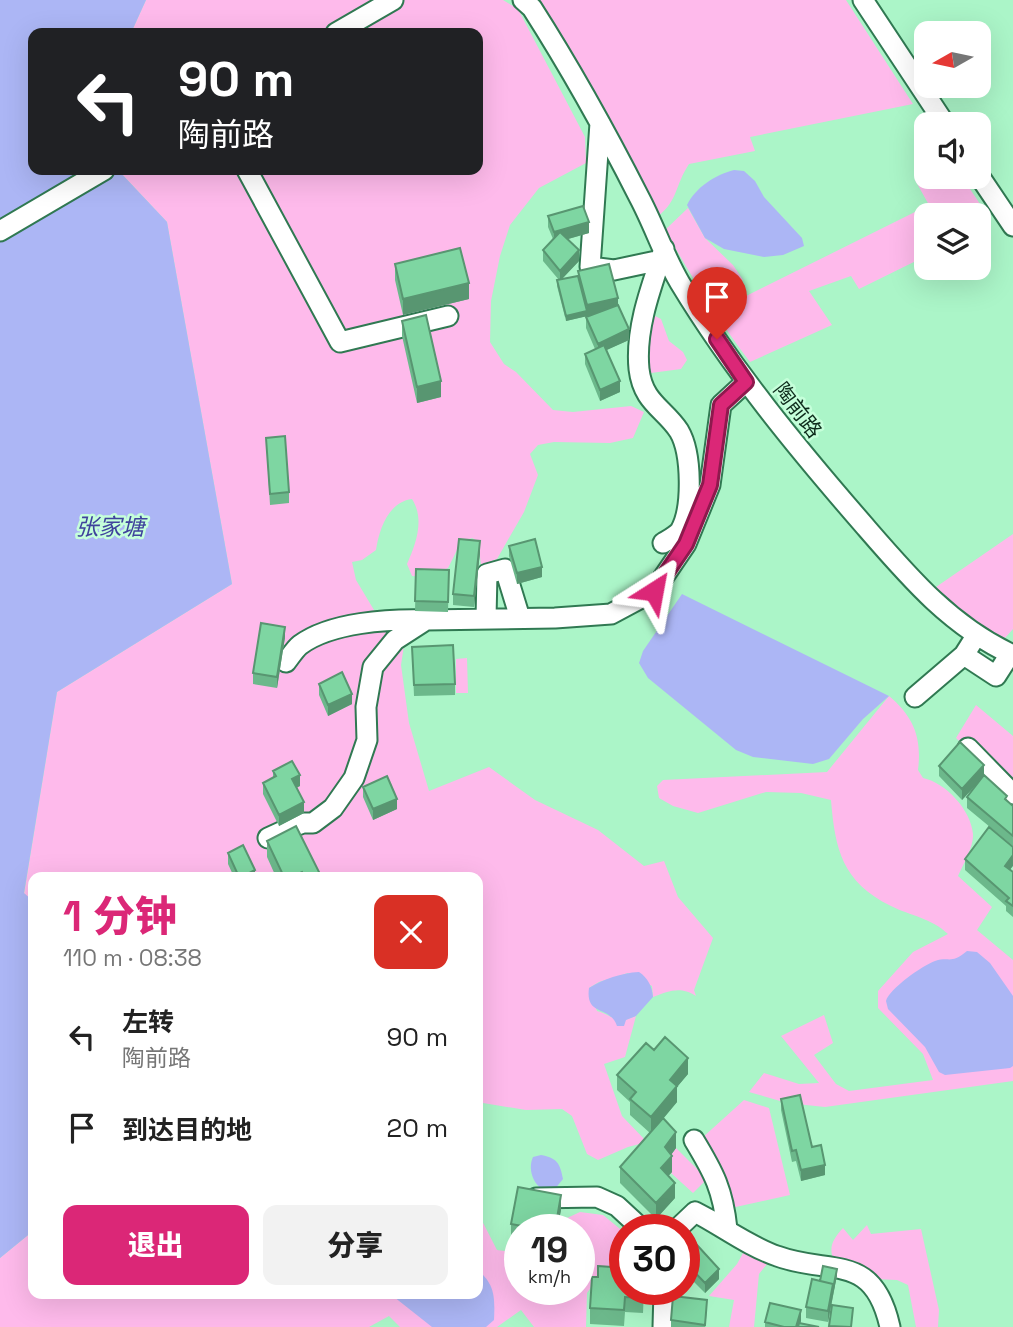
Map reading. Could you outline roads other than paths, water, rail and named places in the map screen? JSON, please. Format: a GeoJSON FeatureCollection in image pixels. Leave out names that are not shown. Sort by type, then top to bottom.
{"type":"FeatureCollection","features":[{"type":"Feature","properties":{"kind":"street"},"geometry":{"type":"LineString","coordinates":[[345,28],[393,0]]}},
{"type":"Feature","properties":{"kind":"street","name":"陶前路"},"geometry":{"type":"LineString","coordinates":[[523,0],[565,59],[600,123],[641,199],[662,255],[746,382],[822,478],[901,569],[937,605],[975,636],[1012,654]]}},
{"type":"Feature","properties":{"kind":"street"},"geometry":{"type":"LineString","coordinates":[[863,0],[938,112]]}},
{"type":"Feature","properties":{"kind":"street"},"geometry":{"type":"LineString","coordinates":[[600,123],[590,267],[614,270],[662,255]]}},
{"type":"Feature","properties":{"kind":"street"},"geometry":{"type":"LineString","coordinates":[[0,231],[95,175]]}},
{"type":"Feature","properties":{"kind":"street"},"geometry":{"type":"LineString","coordinates":[[250,175],[340,342],[448,316]]}},
{"type":"Feature","properties":{"kind":"street"},"geometry":{"type":"LineString","coordinates":[[988,189],[1013,226]]}},
{"type":"Feature","properties":{"kind":"street"},"geometry":{"type":"LineString","coordinates":[[286,662],[300,645],[330,631],[383,619],[611,614],[654,591],[680,530],[690,488],[687,455],[679,432],[645,392],[639,370],[640,334],[662,255]]}},
{"type":"Feature","properties":{"kind":"street"},"geometry":{"type":"LineString","coordinates":[[674,541],[710,485],[721,405],[746,382]]}},
{"type":"Feature","properties":{"kind":"street"},"geometry":{"type":"LineString","coordinates":[[486,618],[487,574],[505,569],[520,618]]}},
{"type":"Feature","properties":{"kind":"street"},"geometry":{"type":"LineString","coordinates":[[268,838],[303,823],[313,823],[333,808],[354,778],[368,740],[366,707],[373,667],[395,640],[426,620]]}},
{"type":"Feature","properties":{"kind":"street"},"geometry":{"type":"LineString","coordinates":[[915,698],[964,655],[975,636]]}},
{"type":"Feature","properties":{"kind":"street"},"geometry":{"type":"LineString","coordinates":[[964,655],[996,676],[1012,654]]}},
{"type":"Feature","properties":{"kind":"street"},"geometry":{"type":"LineString","coordinates":[[968,748],[1013,794]]}},
{"type":"Feature","properties":{"kind":"street"},"geometry":{"type":"LineString","coordinates":[[694,1140],[724,1200],[727,1229]]}},
{"type":"Feature","properties":{"kind":"street"},"geometry":{"type":"LineString","coordinates":[[529,1198],[597,1197],[617,1206],[626,1214]]}},
{"type":"Feature","properties":{"kind":"street"},"geometry":{"type":"LineString","coordinates":[[700,1215],[779,1257],[862,1275],[886,1308],[890,1327]]}},
{"type":"Feature","properties":{"kind":"street"},"geometry":{"type":"LineString","coordinates":[[663,1327],[664,1305]]}},
{"type":"Feature","properties":{"kind":"water","name":"张家塘"},"geometry":{"type":"Polygon","coordinates":[[[0,0],[146,0],[133,28],[28,28],[28,175],[123,175],[167,222],[232,584],[57,692],[24,893],[28,897],[28,1235],[0,1258],[0,0]]]}},
{"type":"Feature","properties":{"kind":"water"},"geometry":{"type":"Polygon","coordinates":[[[734,170],[744,171],[755,181],[764,197],[802,238],[804,246],[783,255],[764,257],[724,249],[705,238],[687,205],[695,193],[707,183],[734,170]]]}},
{"type":"Feature","properties":{"kind":"water"},"geometry":{"type":"Polygon","coordinates":[[[682,594],[889,696],[863,719],[829,759],[813,764],[753,757],[736,750],[648,678],[639,663],[643,651],[682,594]]]}},
{"type":"Feature","properties":{"kind":"water"},"geometry":{"type":"Polygon","coordinates":[[[967,951],[977,952],[990,963],[1013,996],[1013,1066],[945,1075],[939,1072],[925,1047],[888,1009],[886,1001],[900,984],[923,967],[935,961],[957,958],[967,951]]]}},
{"type":"Feature","properties":{"kind":"water"},"geometry":{"type":"Polygon","coordinates":[[[639,972],[649,983],[653,997],[636,1016],[626,1020],[624,1026],[617,1026],[609,1015],[591,1003],[589,988],[613,977],[639,972]]]}},
{"type":"Feature","properties":{"kind":"water"},"geometry":{"type":"Polygon","coordinates":[[[541,1155],[557,1162],[561,1169],[563,1179],[554,1190],[542,1189],[532,1174],[533,1157],[541,1155]]]}},
{"type":"Feature","properties":{"kind":"water"},"geometry":{"type":"Polygon","coordinates":[[[483,1276],[491,1286],[494,1298],[494,1320],[486,1327],[432,1327],[397,1299],[483,1299],[483,1276]]]}}]}
